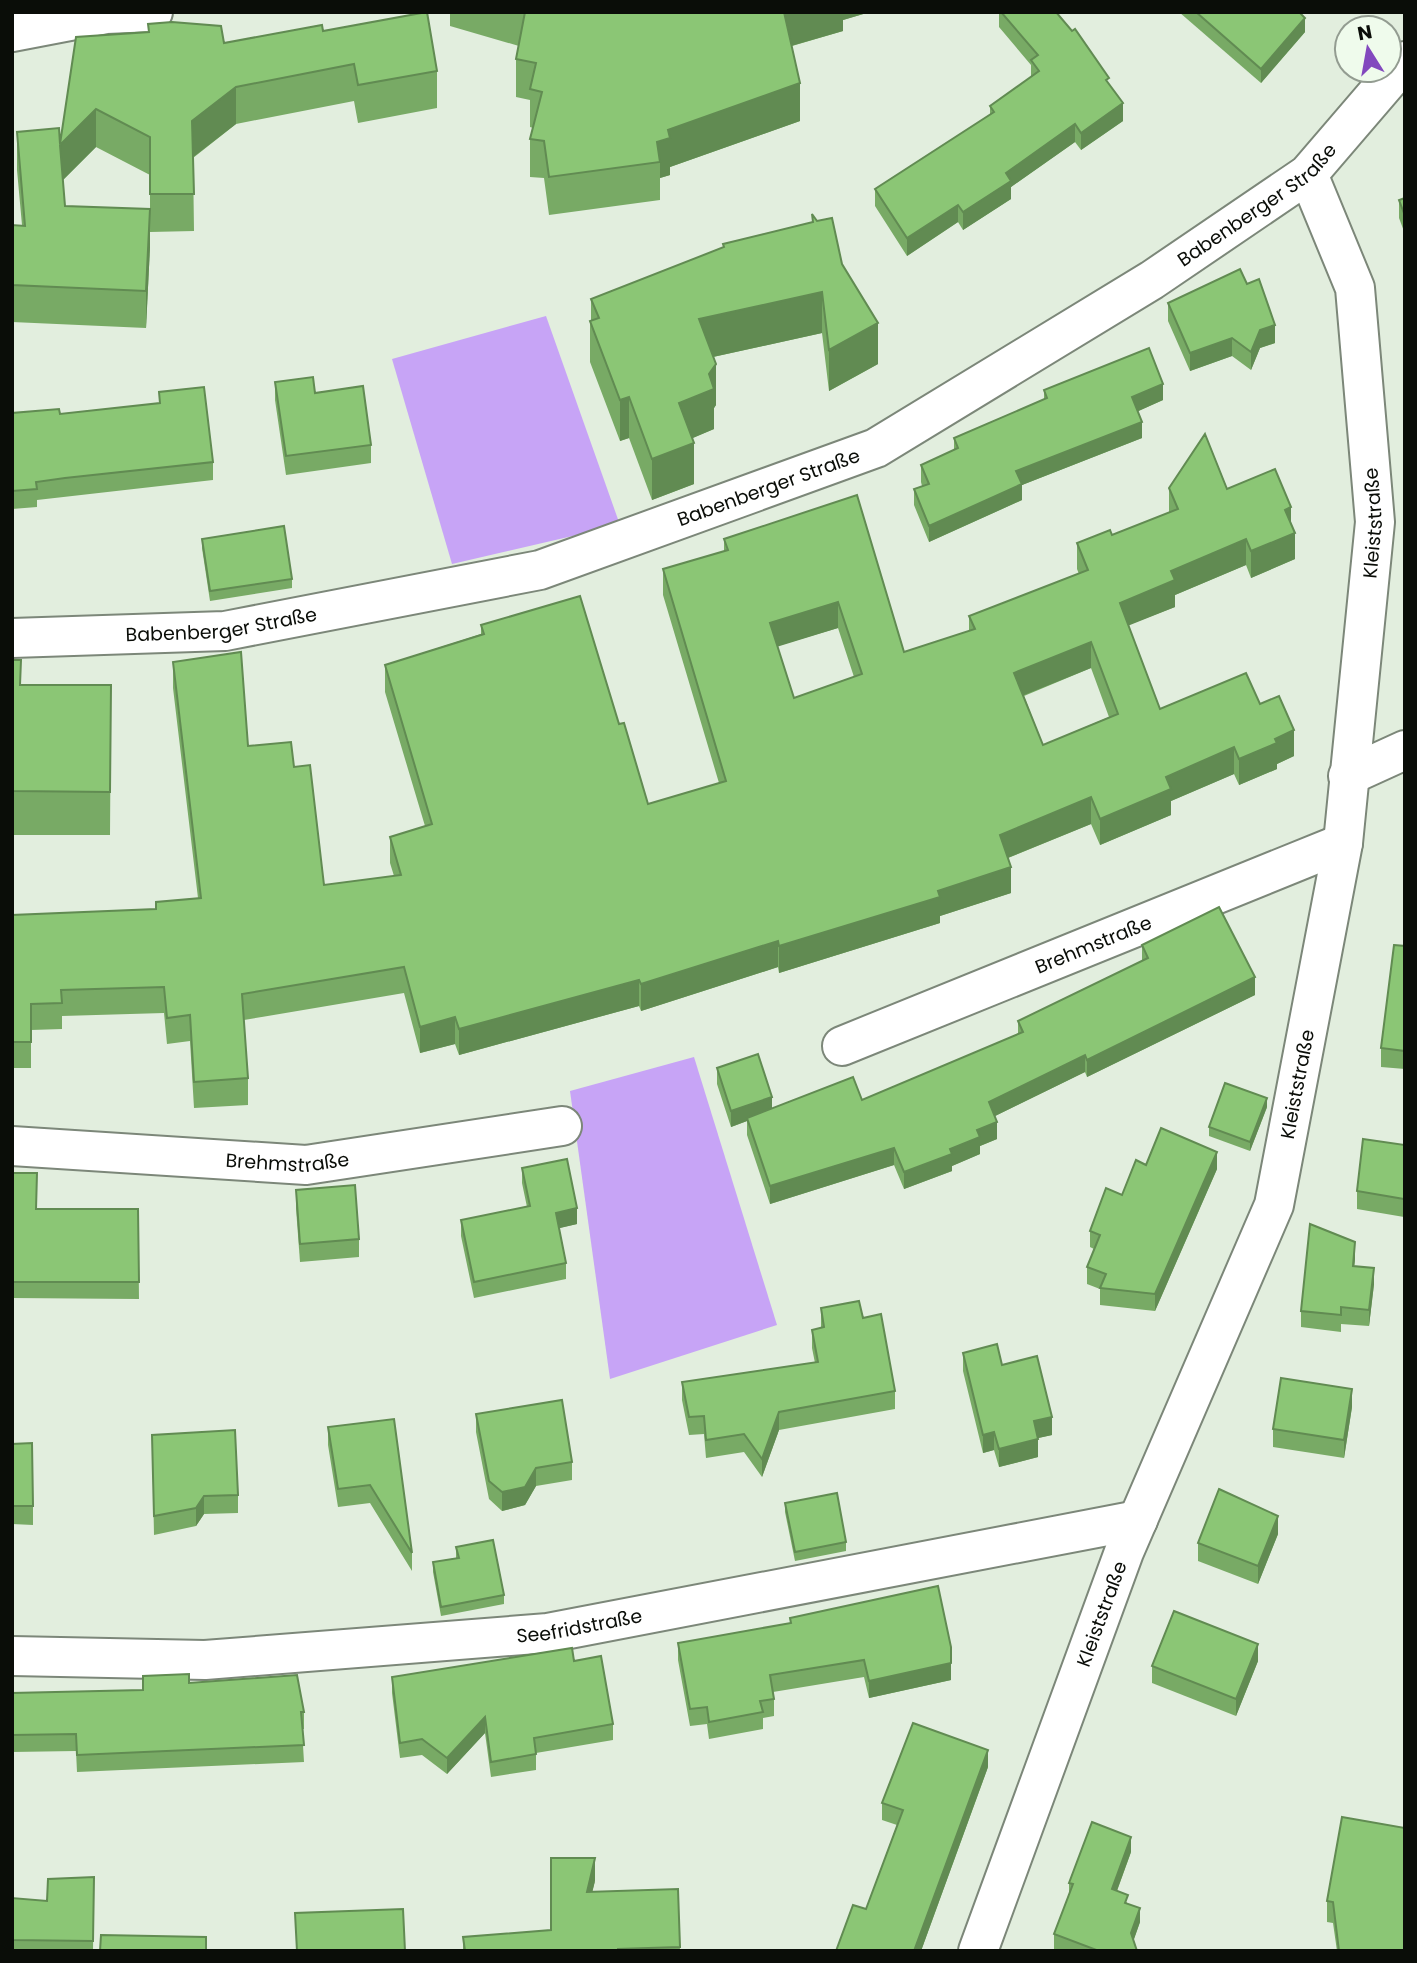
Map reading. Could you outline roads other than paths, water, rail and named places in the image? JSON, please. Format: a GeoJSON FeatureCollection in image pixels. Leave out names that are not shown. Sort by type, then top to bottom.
{"type":"FeatureCollection","features":[{"type":"Feature","properties":{"kind":"street"},"geometry":{"type":"LineString","coordinates":[[12,32],[106,14],[153,12]]}},
{"type":"Feature","properties":{"kind":"street","name":"Babenberger Straße"},"geometry":{"type":"LineString","coordinates":[[12,638],[225,631],[540,570],[876,448],[1152,280],[1308,174],[1405,61]]}},
{"type":"Feature","properties":{"kind":"street","name":"Kleiststraße"},"geometry":{"type":"LineString","coordinates":[[978,1951],[1138,1520],[1273,1205],[1343,843],[1375,522],[1355,288],[1308,174]]}},
{"type":"Feature","properties":{"kind":"street"},"geometry":{"type":"LineString","coordinates":[[1348,776],[1405,750]]}},
{"type":"Feature","properties":{"kind":"street","name":"Brehmstraße"},"geometry":{"type":"LineString","coordinates":[[842,1046],[1343,843]]}},
{"type":"Feature","properties":{"kind":"street","name":"Brehmstraße"},"geometry":{"type":"LineString","coordinates":[[12,1146],[306,1165],[562,1126]]}},
{"type":"Feature","properties":{"kind":"street","name":"Seefridstraße"},"geometry":{"type":"LineString","coordinates":[[12,1656],[205,1660],[548,1633],[1138,1520]]}}]}
